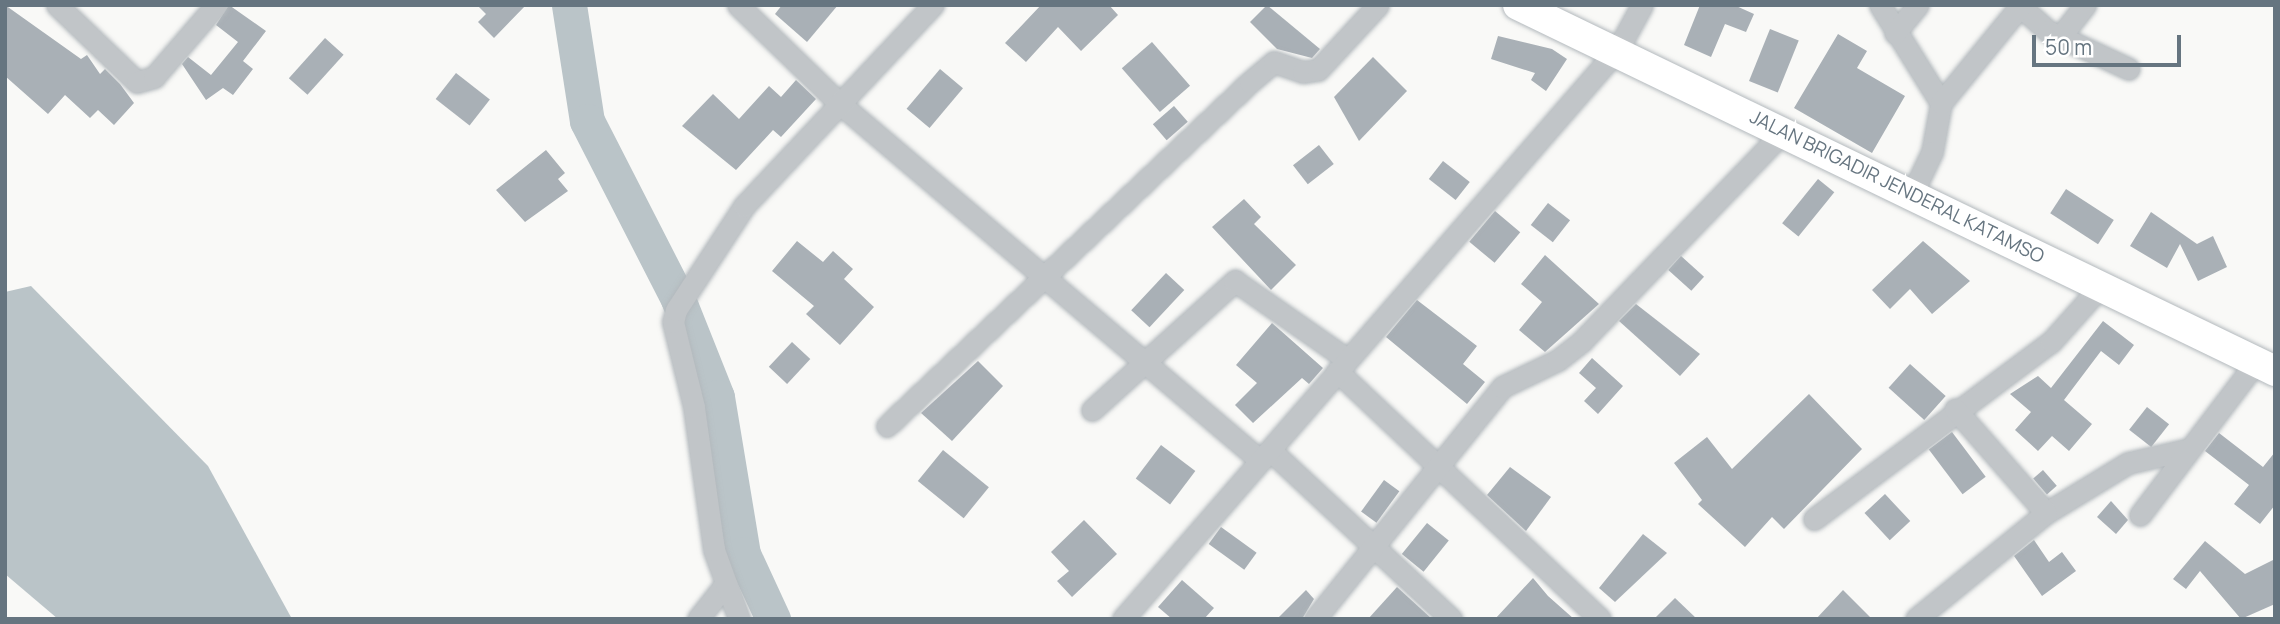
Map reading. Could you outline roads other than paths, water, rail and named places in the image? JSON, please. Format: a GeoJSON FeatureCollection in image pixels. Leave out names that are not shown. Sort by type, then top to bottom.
{"type":"FeatureCollection","features":[{"type":"Feature","properties":{"kind":"main road","name":"JALAN BRIGADIR JENDERAL KATAMSO"},"geometry":{"type":"LineString","coordinates":[[1518,5],[1618,49],[2266,366]]}},
{"type":"Feature","properties":{"kind":"street"},"geometry":{"type":"LineString","coordinates":[[57,5],[137,82],[154,78],[216,5]]}},
{"type":"Feature","properties":{"kind":"street"},"geometry":{"type":"LineString","coordinates":[[738,5],[839,103],[1144,362],[1266,456],[1370,543],[1451,619]]}},
{"type":"Feature","properties":{"kind":"street"},"geometry":{"type":"LineString","coordinates":[[739,619],[724,586],[673,322],[676,310],[744,206],[933,5]]}},
{"type":"Feature","properties":{"kind":"street"},"geometry":{"type":"LineString","coordinates":[[887,426],[1048,278],[1258,75],[1274,62],[1303,72],[1318,70],[1378,5]]}},
{"type":"Feature","properties":{"kind":"street"},"geometry":{"type":"LineString","coordinates":[[1124,619],[1618,49],[1642,5]]}},
{"type":"Feature","properties":{"kind":"street"},"geometry":{"type":"LineString","coordinates":[[1880,5],[1941,103]]}},
{"type":"Feature","properties":{"kind":"street"},"geometry":{"type":"LineString","coordinates":[[1895,33],[1918,5]]}},
{"type":"Feature","properties":{"kind":"street"},"geometry":{"type":"LineString","coordinates":[[2060,37],[2085,5]]}},
{"type":"Feature","properties":{"kind":"street"},"geometry":{"type":"LineString","coordinates":[[1912,194],[1932,152],[1941,103],[2020,6],[2060,37],[2129,69]]}},
{"type":"Feature","properties":{"kind":"street"},"geometry":{"type":"LineString","coordinates":[[1315,619],[1370,543],[1502,387],[1558,360],[1581,341],[1783,132]]}},
{"type":"Feature","properties":{"kind":"street"},"geometry":{"type":"LineString","coordinates":[[1092,410],[1235,281],[1342,365],[1437,465],[1600,619]]}},
{"type":"Feature","properties":{"kind":"street"},"geometry":{"type":"LineString","coordinates":[[1814,519],[1955,409],[2051,342],[2100,286]]}},
{"type":"Feature","properties":{"kind":"street"},"geometry":{"type":"LineString","coordinates":[[2140,515],[2189,449],[2266,366]]}},
{"type":"Feature","properties":{"kind":"street"},"geometry":{"type":"LineString","coordinates":[[1955,409],[2046,513]]}},
{"type":"Feature","properties":{"kind":"street"},"geometry":{"type":"LineString","coordinates":[[1916,619],[2046,513],[2128,463],[2189,449]]}},
{"type":"Feature","properties":{"kind":"street"},"geometry":{"type":"LineString","coordinates":[[698,619],[724,586]]}},
{"type":"Feature","properties":{"kind":"waterway"},"geometry":{"type":"LineString","coordinates":[[569,5],[587,121],[678,299],[717,397],[743,554],[773,619]]}}]}
